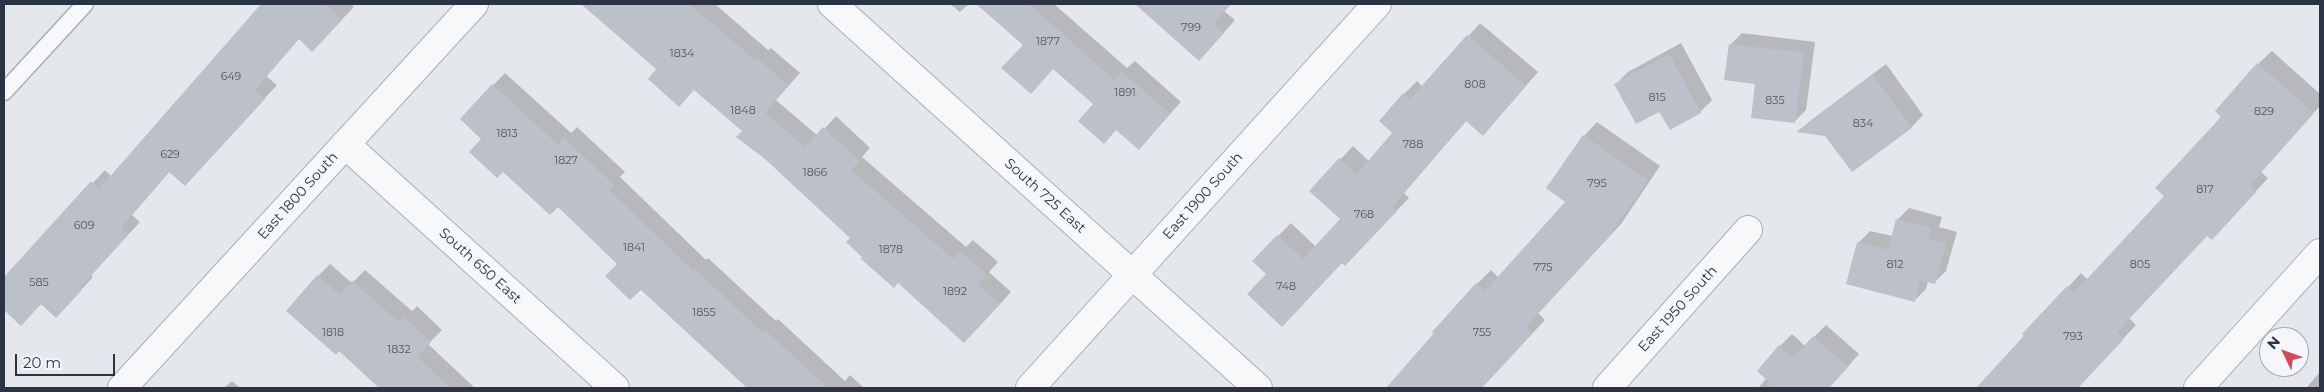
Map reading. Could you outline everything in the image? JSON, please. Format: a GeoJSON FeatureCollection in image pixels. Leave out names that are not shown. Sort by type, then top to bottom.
{"type":"FeatureCollection","features":[{"type":"Feature","properties":{"kind":"street","name":"East 1800 South"},"geometry":{"type":"LineString","coordinates":[[122,388],[474,4]]}},
{"type":"Feature","properties":{"kind":"street","name":"South 725 East"},"geometry":{"type":"LineString","coordinates":[[832,4],[1258,388]]}},
{"type":"Feature","properties":{"kind":"street","name":"East 1900 South"},"geometry":{"type":"LineString","coordinates":[[1030,388],[1377,4]]}},
{"type":"Feature","properties":{"kind":"street","name":"South 650 East"},"geometry":{"type":"LineString","coordinates":[[346,144],[615,388]]}},
{"type":"Feature","properties":{"kind":"street","name":"East 1950 South"},"geometry":{"type":"LineString","coordinates":[[1607,388],[1748,230]]}},
{"type":"Feature","properties":{"kind":"street"},"geometry":{"type":"LineString","coordinates":[[2198,388],[2320,253]]}},
{"type":"Feature","properties":{"kind":"lane"},"geometry":{"type":"LineString","coordinates":[[4,92],[85,4]]}},
{"type":"Feature","properties":{"kind":"building"},"geometry":{"type":"Polygon","coordinates":[[[261,4],[325,4],[342,20],[312,52],[299,39],[255,90],[265,99],[185,186],[169,172],[121,228],[128,235],[80,288],[82,290],[56,318],[41,304],[21,326],[4,310],[4,277],[91,181],[99,189],[261,4]]]}},
{"type":"Feature","properties":{"kind":"building"},"geometry":{"type":"Polygon","coordinates":[[[581,4],[689,4],[756,61],[758,59],[788,85],[765,113],[805,147],[823,127],[859,161],[851,170],[953,259],[960,251],[987,275],[978,285],[1000,304],[964,343],[898,283],[894,288],[861,259],[862,257],[846,242],[850,238],[765,159],[736,137],[742,131],[694,90],[679,107],[648,79],[656,69],[581,4]]]}},
{"type":"Feature","properties":{"kind":"building"},"geometry":{"type":"Polygon","coordinates":[[[976,4],[1029,4],[1114,80],[1122,72],[1170,114],[1139,150],[1116,130],[1104,144],[1078,121],[1093,104],[1053,69],[1031,94],[1001,68],[1023,45],[976,4]]]}},
{"type":"Feature","properties":{"kind":"building"},"geometry":{"type":"Polygon","coordinates":[[[1135,4],[1231,4],[1213,24],[1224,33],[1199,61],[1135,4]]]}},
{"type":"Feature","properties":{"kind":"building"},"geometry":{"type":"Polygon","coordinates":[[[1467,35],[1526,86],[1483,136],[1466,121],[1392,207],[1397,211],[1345,266],[1342,263],[1282,327],[1247,294],[1266,274],[1252,261],[1277,235],[1303,259],[1340,219],[1309,191],[1339,158],[1357,174],[1392,133],[1379,121],[1403,93],[1410,99],[1467,35]]]}},
{"type":"Feature","properties":{"kind":"building"},"geometry":{"type":"Polygon","coordinates":[[[1729,44],[1804,53],[1795,123],[1751,118],[1755,84],[1724,80],[1729,44]]]}},
{"type":"Feature","properties":{"kind":"building"},"geometry":{"type":"Polygon","coordinates":[[[1669,54],[1701,113],[1670,130],[1659,112],[1636,124],[1614,84],[1669,54]]]}},
{"type":"Feature","properties":{"kind":"building"},"geometry":{"type":"Polygon","coordinates":[[[2257,63],[2314,113],[2249,186],[2256,192],[2212,240],[2207,236],[2117,332],[2124,339],[2078,388],[1976,388],[2024,336],[2022,334],[2067,286],[2074,293],[2164,196],[2155,188],[2221,117],[2215,111],[2257,63]]]}},
{"type":"Feature","properties":{"kind":"building"},"geometry":{"type":"Polygon","coordinates":[[[1873,75],[1912,128],[1852,172],[1825,136],[1796,132],[1873,75]]]}},
{"type":"Feature","properties":{"kind":"building"},"geometry":{"type":"Polygon","coordinates":[[[492,84],[558,145],[564,138],[614,185],[609,190],[693,271],[695,269],[763,333],[765,330],[828,388],[747,388],[641,290],[630,300],[605,276],[617,264],[558,207],[550,215],[503,172],[497,178],[469,152],[481,139],[460,119],[492,84]]]}},
{"type":"Feature","properties":{"kind":"building"},"geometry":{"type":"Polygon","coordinates":[[[1583,135],[1648,180],[1607,239],[1525,328],[1532,334],[1482,388],[1386,388],[1434,333],[1432,332],[1476,283],[1485,291],[1565,202],[1546,188],[1583,135]]]}},
{"type":"Feature","properties":{"kind":"building"},"geometry":{"type":"Polygon","coordinates":[[[1896,219],[1931,228],[1928,238],[1946,244],[1935,284],[1920,280],[1915,302],[1846,284],[1857,242],[1888,250],[1896,219]]]}},
{"type":"Feature","properties":{"kind":"building"},"geometry":{"type":"Polygon","coordinates":[[[317,275],[340,295],[352,281],[399,322],[404,317],[431,342],[417,357],[451,388],[379,388],[339,351],[336,355],[286,311],[317,275]]]}},
{"type":"Feature","properties":{"kind":"building"},"geometry":{"type":"Polygon","coordinates":[[[1813,336],[1848,367],[1829,388],[1767,388],[1771,384],[1757,371],[1779,345],[1793,358],[1813,336]]]}}]}
